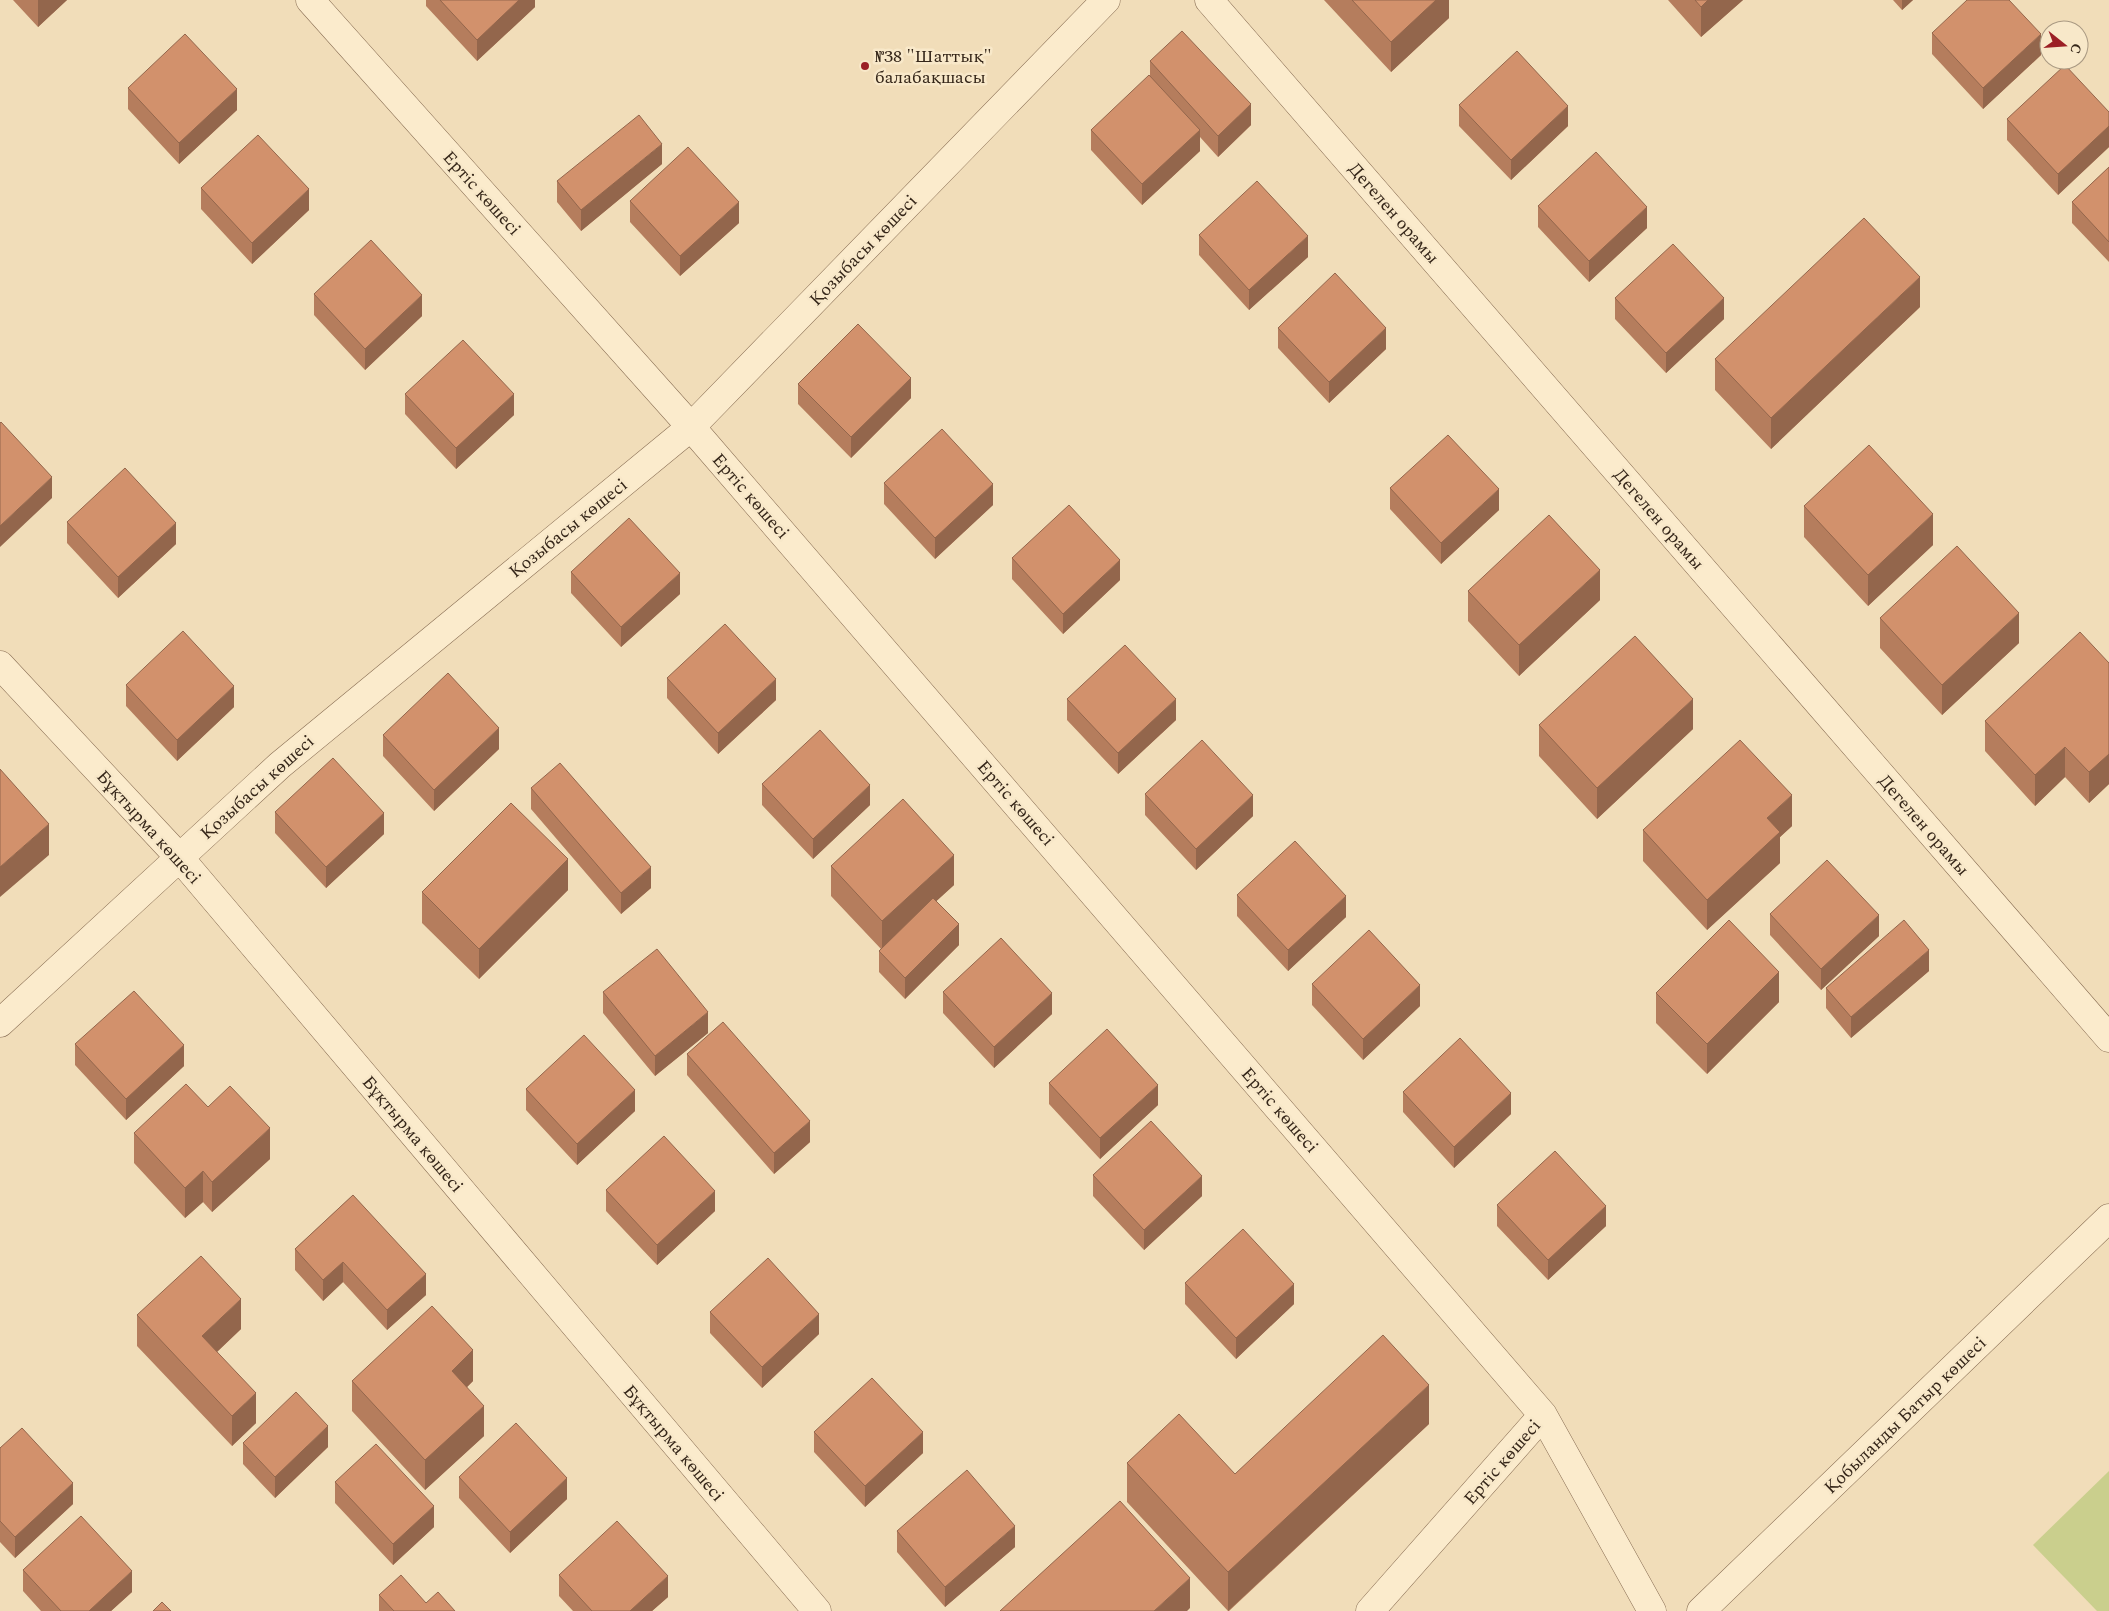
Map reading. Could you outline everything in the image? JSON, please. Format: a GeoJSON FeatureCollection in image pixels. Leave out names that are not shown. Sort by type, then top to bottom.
{"type":"FeatureCollection","features":[{"type":"Feature","properties":{"kind":"street","name":"Ертіс көшесі"},"geometry":{"type":"LineString","coordinates":[[310,0],[691,427],[1543,1415],[1370,1611]]}},
{"type":"Feature","properties":{"kind":"street","name":"Қозыбасы көшесі"},"geometry":{"type":"LineString","coordinates":[[0,1023],[280,765],[691,427],[1106,0]]}},
{"type":"Feature","properties":{"kind":"street","name":"Дегелен орамы"},"geometry":{"type":"LineString","coordinates":[[1209,0],[2109,1038]]}},
{"type":"Feature","properties":{"kind":"street","name":"Бұқтырма көшесі"},"geometry":{"type":"LineString","coordinates":[[0,665],[179,857],[817,1611]]}},
{"type":"Feature","properties":{"kind":"street","name":"Қобыланды Батыр көшесі"},"geometry":{"type":"LineString","coordinates":[[1701,1611],[2109,1218]]}},
{"type":"Feature","properties":{"kind":"street"},"geometry":{"type":"LineString","coordinates":[[1543,1415],[1652,1611]]}},
{"type":"Feature","properties":{"kind":"green space"},"geometry":{"type":"Polygon","coordinates":[[[2109,1471],[2109,1611],[2097,1611],[2033,1545],[2109,1471]]]}},
{"type":"Feature","properties":{"kind":"building"},"geometry":{"type":"Polygon","coordinates":[[[440,0],[519,0],[477,40],[440,0]]]}},
{"type":"Feature","properties":{"kind":"building"},"geometry":{"type":"Polygon","coordinates":[[[1352,0],[1436,0],[1391,42],[1352,0]]]}},
{"type":"Feature","properties":{"kind":"building"},"geometry":{"type":"Polygon","coordinates":[[[1695,0],[1708,0],[1701,7],[1695,0]]]}},
{"type":"Feature","properties":{"kind":"building"},"geometry":{"type":"Polygon","coordinates":[[[1967,0],[2009,0],[2039,32],[2039,36],[1983,88],[1932,33],[1967,0]]]}},
{"type":"Feature","properties":{"kind":"building"},"geometry":{"type":"Polygon","coordinates":[[[1182,31],[1251,104],[1218,136],[1150,61],[1182,31]]]}},
{"type":"Feature","properties":{"kind":"building"},"geometry":{"type":"Polygon","coordinates":[[[185,34],[237,89],[179,143],[128,88],[185,34]]]}},
{"type":"Feature","properties":{"kind":"building"},"geometry":{"type":"Polygon","coordinates":[[[1517,51],[1568,106],[1511,160],[1459,105],[1517,51]]]}},
{"type":"Feature","properties":{"kind":"building"},"geometry":{"type":"Polygon","coordinates":[[[2060,70],[2070,70],[2109,112],[2109,126],[2058,174],[2007,119],[2060,70]]]}},
{"type":"Feature","properties":{"kind":"building"},"geometry":{"type":"Polygon","coordinates":[[[1149,75],[1200,130],[1142,184],[1091,130],[1149,75]]]}},
{"type":"Feature","properties":{"kind":"building"},"geometry":{"type":"Polygon","coordinates":[[[639,115],[662,144],[581,210],[557,181],[639,115]]]}},
{"type":"Feature","properties":{"kind":"building"},"geometry":{"type":"Polygon","coordinates":[[[258,135],[309,189],[252,243],[201,188],[258,135]]]}},
{"type":"Feature","properties":{"kind":"building"},"geometry":{"type":"Polygon","coordinates":[[[688,147],[739,202],[680,256],[630,201],[688,147]]]}},
{"type":"Feature","properties":{"kind":"building"},"geometry":{"type":"Polygon","coordinates":[[[1596,152],[1647,207],[1589,261],[1538,206],[1596,152]]]}},
{"type":"Feature","properties":{"kind":"building"},"geometry":{"type":"Polygon","coordinates":[[[2109,167],[2109,242],[2072,202],[2109,167]]]}},
{"type":"Feature","properties":{"kind":"building"},"geometry":{"type":"Polygon","coordinates":[[[1257,181],[1308,236],[1249,290],[1199,235],[1257,181]]]}},
{"type":"Feature","properties":{"kind":"building"},"geometry":{"type":"Polygon","coordinates":[[[1864,218],[1920,277],[1771,418],[1715,359],[1864,218]]]}},
{"type":"Feature","properties":{"kind":"building"},"geometry":{"type":"Polygon","coordinates":[[[371,240],[422,295],[365,349],[314,294],[371,240]]]}},
{"type":"Feature","properties":{"kind":"building"},"geometry":{"type":"Polygon","coordinates":[[[1673,244],[1724,298],[1666,353],[1615,298],[1673,244]]]}},
{"type":"Feature","properties":{"kind":"building"},"geometry":{"type":"Polygon","coordinates":[[[1335,273],[1386,328],[1329,382],[1278,328],[1335,273]]]}},
{"type":"Feature","properties":{"kind":"building"},"geometry":{"type":"Polygon","coordinates":[[[858,324],[911,378],[851,437],[798,384],[858,324]]]}},
{"type":"Feature","properties":{"kind":"building"},"geometry":{"type":"Polygon","coordinates":[[[463,340],[514,394],[456,448],[405,394],[463,340]]]}},
{"type":"Feature","properties":{"kind":"building"},"geometry":{"type":"Polygon","coordinates":[[[0,423],[52,477],[0,526],[0,423]]]}},
{"type":"Feature","properties":{"kind":"building"},"geometry":{"type":"Polygon","coordinates":[[[942,429],[993,484],[935,538],[884,483],[942,429]]]}},
{"type":"Feature","properties":{"kind":"building"},"geometry":{"type":"Polygon","coordinates":[[[1448,435],[1499,489],[1441,543],[1390,488],[1448,435]]]}},
{"type":"Feature","properties":{"kind":"building"},"geometry":{"type":"Polygon","coordinates":[[[1869,445],[1933,514],[1868,575],[1804,506],[1869,445]]]}},
{"type":"Feature","properties":{"kind":"building"},"geometry":{"type":"Polygon","coordinates":[[[125,468],[176,523],[118,577],[67,522],[125,468]]]}},
{"type":"Feature","properties":{"kind":"building"},"geometry":{"type":"Polygon","coordinates":[[[1069,505],[1120,560],[1063,614],[1012,558],[1069,505]]]}},
{"type":"Feature","properties":{"kind":"building"},"geometry":{"type":"Polygon","coordinates":[[[1549,515],[1600,570],[1519,645],[1468,591],[1549,515]]]}},
{"type":"Feature","properties":{"kind":"building"},"geometry":{"type":"Polygon","coordinates":[[[629,518],[680,573],[621,627],[571,572],[629,518]]]}},
{"type":"Feature","properties":{"kind":"building"},"geometry":{"type":"Polygon","coordinates":[[[1957,546],[2019,613],[1942,685],[1880,618],[1957,546]]]}},
{"type":"Feature","properties":{"kind":"building"},"geometry":{"type":"Polygon","coordinates":[[[725,624],[776,679],[718,733],[667,678],[725,624]]]}},
{"type":"Feature","properties":{"kind":"building"},"geometry":{"type":"Polygon","coordinates":[[[183,631],[234,686],[177,740],[126,685],[183,631]]]}},
{"type":"Feature","properties":{"kind":"building"},"geometry":{"type":"Polygon","coordinates":[[[2080,632],[2109,663],[2109,754],[2089,772],[2065,747],[2035,775],[1985,721],[2080,632]]]}},
{"type":"Feature","properties":{"kind":"building"},"geometry":{"type":"Polygon","coordinates":[[[1635,636],[1693,699],[1597,788],[1539,725],[1635,636]]]}},
{"type":"Feature","properties":{"kind":"building"},"geometry":{"type":"Polygon","coordinates":[[[1125,645],[1176,699],[1118,753],[1067,699],[1125,645]]]}},
{"type":"Feature","properties":{"kind":"building"},"geometry":{"type":"Polygon","coordinates":[[[448,673],[499,728],[434,790],[383,735],[448,673]]]}},
{"type":"Feature","properties":{"kind":"building"},"geometry":{"type":"Polygon","coordinates":[[[820,730],[870,785],[813,839],[762,784],[820,730]]]}},
{"type":"Feature","properties":{"kind":"building"},"geometry":{"type":"Polygon","coordinates":[[[1202,740],[1253,795],[1196,849],[1145,794],[1202,740]]]}},
{"type":"Feature","properties":{"kind":"building"},"geometry":{"type":"Polygon","coordinates":[[[1740,740],[1792,795],[1767,818],[1780,832],[1707,900],[1643,830],[1740,740]]]}},
{"type":"Feature","properties":{"kind":"building"},"geometry":{"type":"Polygon","coordinates":[[[333,758],[384,813],[326,867],[275,812],[333,758]]]}},
{"type":"Feature","properties":{"kind":"building"},"geometry":{"type":"Polygon","coordinates":[[[560,763],[651,867],[621,893],[531,788],[560,763]]]}},
{"type":"Feature","properties":{"kind":"building"},"geometry":{"type":"Polygon","coordinates":[[[0,769],[49,824],[0,867],[0,769]]]}},
{"type":"Feature","properties":{"kind":"building"},"geometry":{"type":"Polygon","coordinates":[[[903,799],[954,855],[882,921],[831,866],[903,799]]]}},
{"type":"Feature","properties":{"kind":"building"},"geometry":{"type":"Polygon","coordinates":[[[511,803],[568,859],[479,949],[422,892],[511,803]]]}},
{"type":"Feature","properties":{"kind":"building"},"geometry":{"type":"Polygon","coordinates":[[[1295,841],[1346,896],[1288,950],[1237,895],[1295,841]]]}},
{"type":"Feature","properties":{"kind":"building"},"geometry":{"type":"Polygon","coordinates":[[[1827,860],[1879,915],[1821,969],[1770,914],[1827,860]]]}},
{"type":"Feature","properties":{"kind":"building"},"geometry":{"type":"Polygon","coordinates":[[[933,898],[959,924],[905,978],[879,951],[933,898]]]}},
{"type":"Feature","properties":{"kind":"building"},"geometry":{"type":"Polygon","coordinates":[[[1729,920],[1779,972],[1707,1044],[1656,993],[1729,920]]]}},
{"type":"Feature","properties":{"kind":"building"},"geometry":{"type":"Polygon","coordinates":[[[1904,920],[1929,950],[1851,1017],[1826,988],[1904,920]]]}},
{"type":"Feature","properties":{"kind":"building"},"geometry":{"type":"Polygon","coordinates":[[[1369,930],[1420,985],[1363,1039],[1312,984],[1369,930]]]}},
{"type":"Feature","properties":{"kind":"building"},"geometry":{"type":"Polygon","coordinates":[[[1001,938],[1052,993],[994,1047],[943,992],[1001,938]]]}},
{"type":"Feature","properties":{"kind":"building"},"geometry":{"type":"Polygon","coordinates":[[[657,949],[708,1012],[655,1056],[603,992],[657,949]]]}},
{"type":"Feature","properties":{"kind":"building"},"geometry":{"type":"Polygon","coordinates":[[[134,991],[184,1045],[126,1099],[75,1044],[134,991]]]}},
{"type":"Feature","properties":{"kind":"building"},"geometry":{"type":"Polygon","coordinates":[[[723,1022],[810,1121],[774,1153],[687,1054],[723,1022]]]}},
{"type":"Feature","properties":{"kind":"building"},"geometry":{"type":"Polygon","coordinates":[[[1107,1029],[1158,1085],[1100,1138],[1049,1083],[1107,1029]]]}},
{"type":"Feature","properties":{"kind":"building"},"geometry":{"type":"Polygon","coordinates":[[[584,1035],[635,1090],[577,1144],[526,1089],[584,1035]]]}},
{"type":"Feature","properties":{"kind":"building"},"geometry":{"type":"Polygon","coordinates":[[[1460,1038],[1511,1093],[1454,1147],[1403,1092],[1460,1038]]]}},
{"type":"Feature","properties":{"kind":"building"},"geometry":{"type":"Polygon","coordinates":[[[186,1084],[208,1107],[230,1086],[270,1128],[212,1182],[203,1171],[185,1188],[134,1133],[186,1084]]]}},
{"type":"Feature","properties":{"kind":"building"},"geometry":{"type":"Polygon","coordinates":[[[1151,1121],[1202,1176],[1144,1230],[1093,1175],[1151,1121]]]}},
{"type":"Feature","properties":{"kind":"building"},"geometry":{"type":"Polygon","coordinates":[[[664,1136],[715,1191],[657,1245],[606,1190],[664,1136]]]}},
{"type":"Feature","properties":{"kind":"building"},"geometry":{"type":"Polygon","coordinates":[[[1555,1151],[1606,1206],[1548,1260],[1497,1205],[1555,1151]]]}},
{"type":"Feature","properties":{"kind":"building"},"geometry":{"type":"Polygon","coordinates":[[[353,1195],[426,1274],[387,1310],[343,1262],[323,1280],[295,1249],[353,1195]]]}},
{"type":"Feature","properties":{"kind":"building"},"geometry":{"type":"Polygon","coordinates":[[[1243,1229],[1294,1284],[1236,1338],[1185,1283],[1243,1229]]]}},
{"type":"Feature","properties":{"kind":"building"},"geometry":{"type":"Polygon","coordinates":[[[201,1256],[241,1299],[202,1336],[256,1393],[232,1416],[137,1315],[201,1256]]]}},
{"type":"Feature","properties":{"kind":"building"},"geometry":{"type":"Polygon","coordinates":[[[768,1258],[819,1314],[762,1367],[710,1312],[768,1258]]]}},
{"type":"Feature","properties":{"kind":"building"},"geometry":{"type":"Polygon","coordinates":[[[432,1306],[473,1350],[452,1371],[484,1406],[425,1460],[352,1381],[432,1306]]]}},
{"type":"Feature","properties":{"kind":"building"},"geometry":{"type":"Polygon","coordinates":[[[1383,1335],[1429,1385],[1228,1572],[1127,1463],[1179,1414],[1235,1474],[1383,1335]]]}},
{"type":"Feature","properties":{"kind":"building"},"geometry":{"type":"Polygon","coordinates":[[[872,1378],[923,1432],[865,1486],[814,1432],[872,1378]]]}},
{"type":"Feature","properties":{"kind":"building"},"geometry":{"type":"Polygon","coordinates":[[[296,1392],[328,1426],[275,1477],[243,1443],[296,1392]]]}},
{"type":"Feature","properties":{"kind":"building"},"geometry":{"type":"Polygon","coordinates":[[[516,1423],[567,1478],[510,1532],[459,1477],[516,1423]]]}},
{"type":"Feature","properties":{"kind":"building"},"geometry":{"type":"Polygon","coordinates":[[[22,1428],[73,1483],[15,1537],[0,1521],[0,1448],[22,1428]]]}},
{"type":"Feature","properties":{"kind":"building"},"geometry":{"type":"Polygon","coordinates":[[[376,1444],[434,1506],[393,1544],[335,1482],[376,1444]]]}},
{"type":"Feature","properties":{"kind":"building"},"geometry":{"type":"Polygon","coordinates":[[[967,1470],[1015,1526],[945,1587],[897,1531],[967,1470]]]}},
{"type":"Feature","properties":{"kind":"building"},"geometry":{"type":"Polygon","coordinates":[[[1120,1501],[1190,1578],[1154,1611],[1000,1611],[1120,1501]]]}},
{"type":"Feature","properties":{"kind":"building"},"geometry":{"type":"Polygon","coordinates":[[[81,1516],[132,1571],[89,1611],[61,1611],[23,1570],[81,1516]]]}},
{"type":"Feature","properties":{"kind":"building"},"geometry":{"type":"Polygon","coordinates":[[[617,1521],[668,1576],[630,1611],[592,1611],[559,1575],[617,1521]]]}},
{"type":"Feature","properties":{"kind":"building"},"geometry":{"type":"Polygon","coordinates":[[[401,1575],[426,1603],[438,1592],[455,1611],[394,1611],[379,1595],[401,1575]]]}},
{"type":"Feature","properties":{"kind":"building"},"geometry":{"type":"Polygon","coordinates":[[[162,1602],[171,1611],[153,1611],[162,1602]]]}},
{"type":"Feature","properties":{"kind":"place","name":"№38 \"Шаттық\" балабақшасы"},"geometry":{"type":"Point","coordinates":[865,66]}}]}
